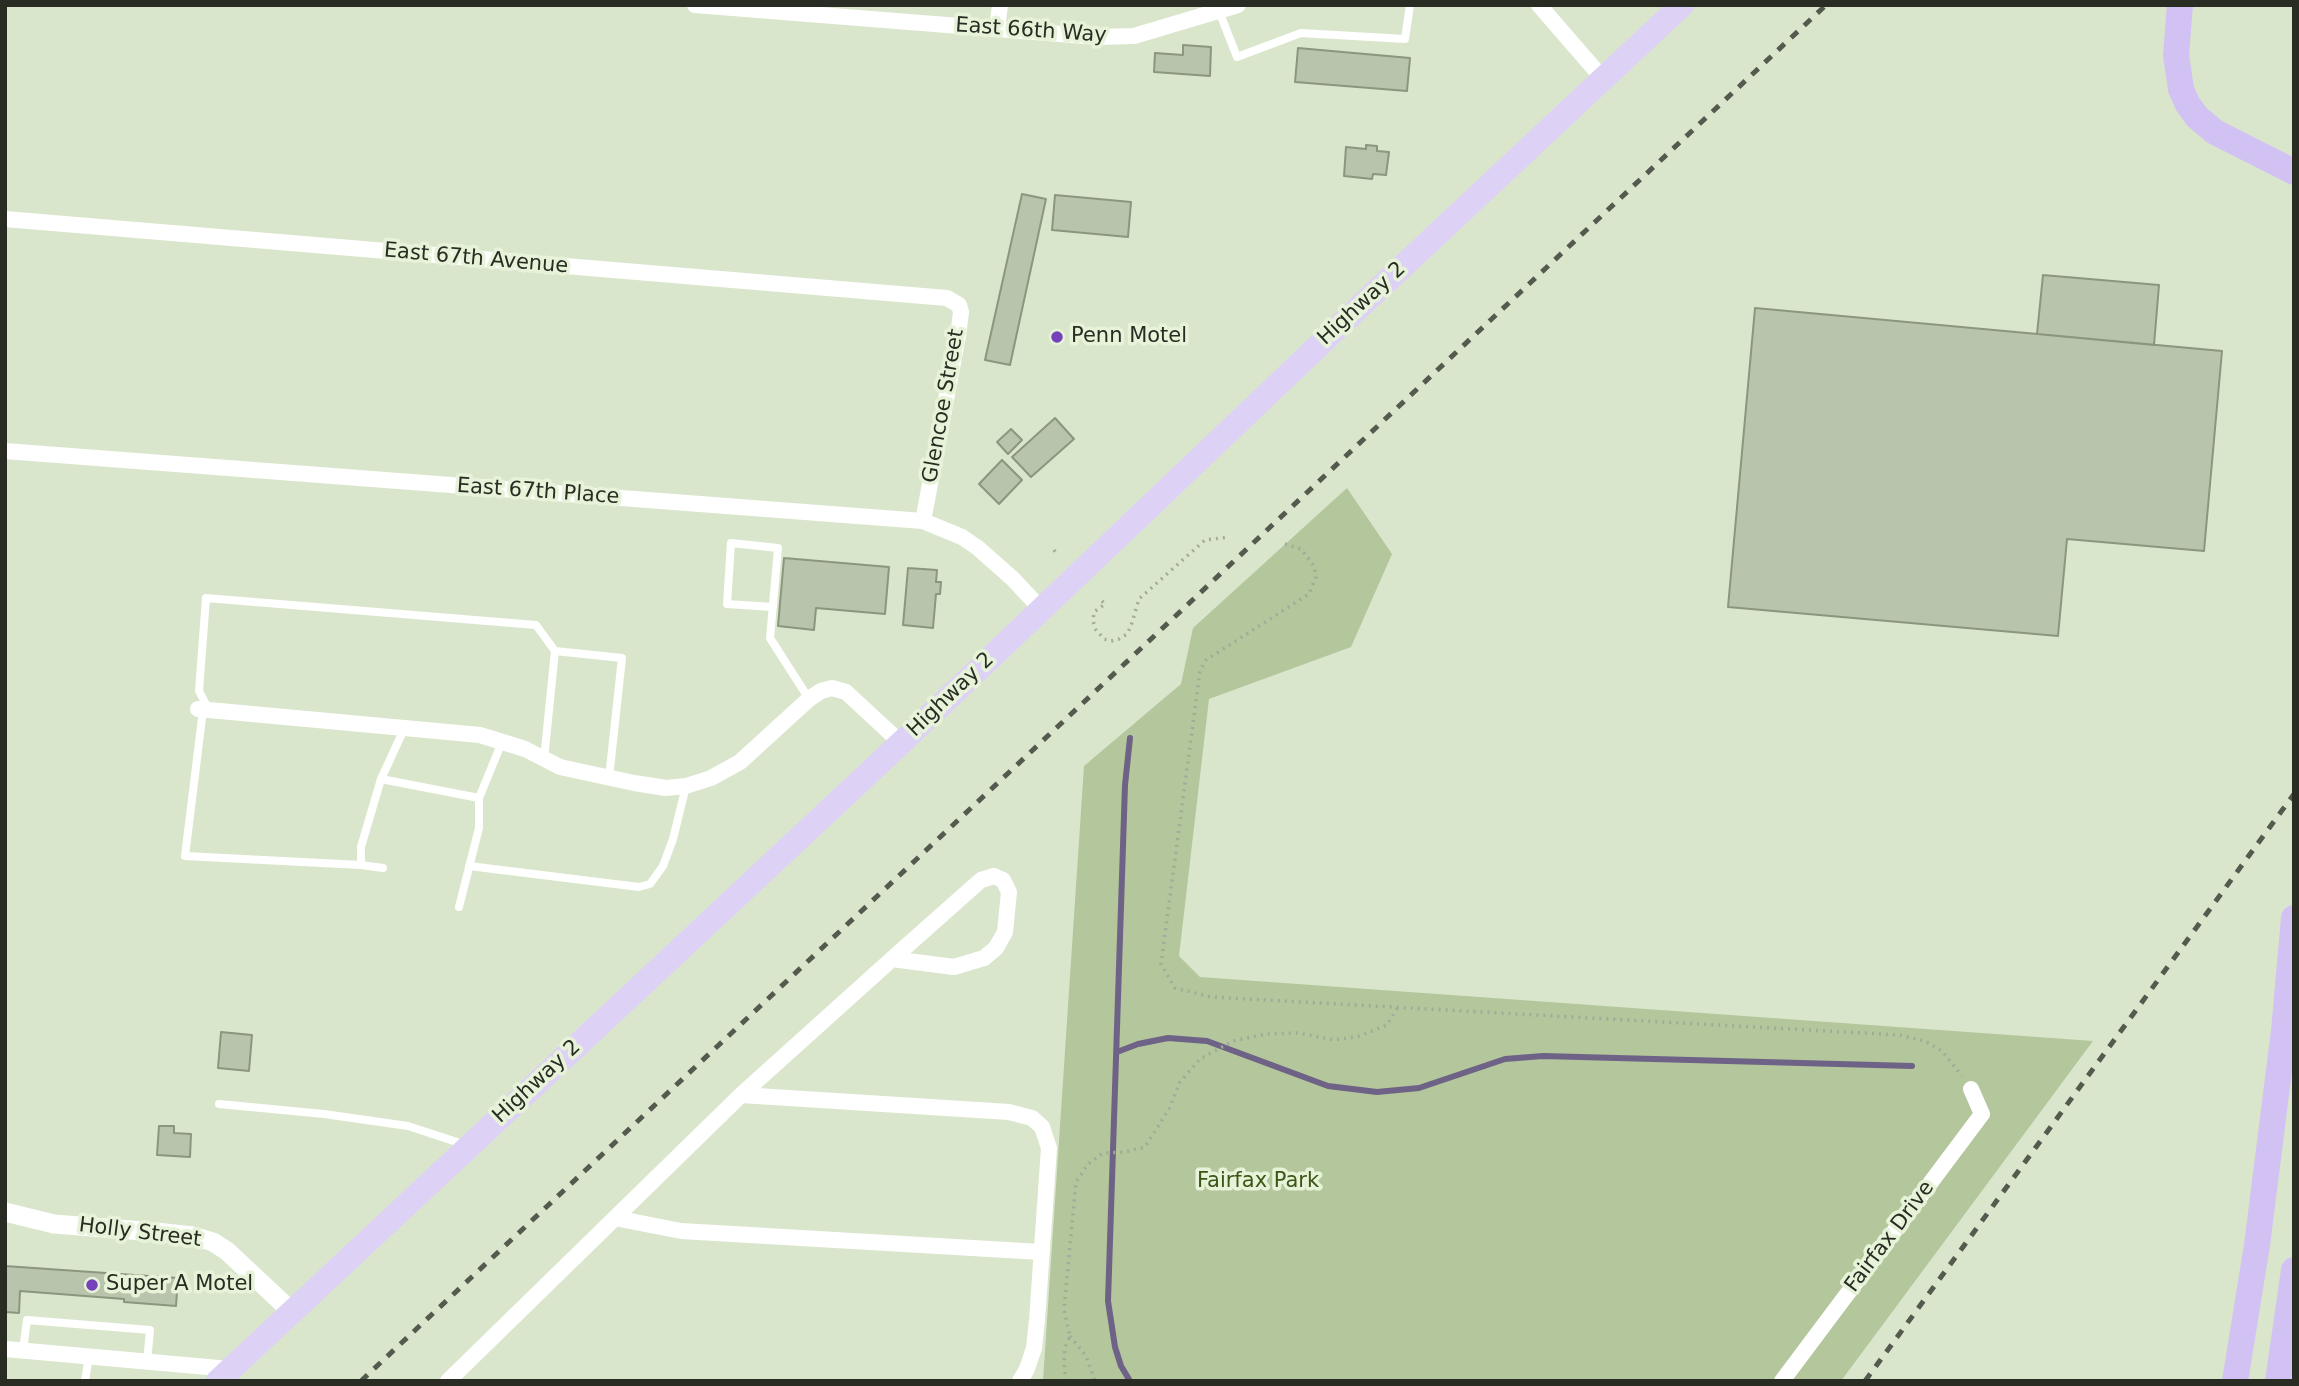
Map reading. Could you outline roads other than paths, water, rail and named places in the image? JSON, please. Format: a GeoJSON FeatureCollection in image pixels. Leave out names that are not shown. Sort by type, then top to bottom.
{"type":"FeatureCollection","features":[{"type":"Feature","properties":{"kind":"highway"},"geometry":{"type":"LineString","coordinates":[[2180,5],[2176,55],[2181,89],[2197,117],[2215,132],[2294,172]]}},
{"type":"Feature","properties":{"kind":"highway"},"geometry":{"type":"LineString","coordinates":[[2240,146],[2294,150]]}},
{"type":"Feature","properties":{"kind":"highway"},"geometry":{"type":"LineString","coordinates":[[2235,1381],[2257,1245],[2284,1031],[2294,918]]}},
{"type":"Feature","properties":{"kind":"highway"},"geometry":{"type":"LineString","coordinates":[[2278,1381],[2294,1270]]}},
{"type":"Feature","properties":{"kind":"main road","name":"Highway 2"},"geometry":{"type":"LineString","coordinates":[[224,1375],[901,743],[1354,312],[1682,5]]}},
{"type":"Feature","properties":{"kind":"street","name":"East 66th Way"},"geometry":{"type":"LineString","coordinates":[[695,5],[1098,37],[1134,36],[1238,5]]}},
{"type":"Feature","properties":{"kind":"street"},"geometry":{"type":"LineString","coordinates":[[997,29],[1000,5]]}},
{"type":"Feature","properties":{"kind":"street"},"geometry":{"type":"LineString","coordinates":[[1539,5],[1604,80]]}},
{"type":"Feature","properties":{"kind":"street","name":"East 67th Avenue"},"geometry":{"type":"LineString","coordinates":[[5,219],[947,298]]}},
{"type":"Feature","properties":{"kind":"street","name":"Glencoe Street"},"geometry":{"type":"LineString","coordinates":[[923,521],[961,312],[959,305],[947,298]]}},
{"type":"Feature","properties":{"kind":"street","name":"East 67th Place"},"geometry":{"type":"LineString","coordinates":[[5,451],[923,521],[962,537],[978,548],[1041,609]]}},
{"type":"Feature","properties":{"kind":"street"},"geometry":{"type":"LineString","coordinates":[[204,710],[480,735],[525,749],[560,766],[666,788],[686,786],[711,778],[740,762],[809,699],[832,688],[846,692],[901,743]]}},
{"type":"Feature","properties":{"kind":"street"},"geometry":{"type":"LineString","coordinates":[[447,1381],[741,1095],[892,959],[981,880],[994,876],[1003,880],[1009,892],[1005,932],[996,948],[984,958],[954,967],[892,959]]}},
{"type":"Feature","properties":{"kind":"street","name":"Fairfax Drive"},"geometry":{"type":"LineString","coordinates":[[1782,1381],[1982,1114],[1971,1089]]}},
{"type":"Feature","properties":{"kind":"street"},"geometry":{"type":"LineString","coordinates":[[741,1095],[1009,1112],[1032,1118],[1042,1127],[1049,1148],[1034,1348],[1020,1381]]}},
{"type":"Feature","properties":{"kind":"street","name":"Holly Street"},"geometry":{"type":"LineString","coordinates":[[5,1212],[54,1224],[193,1236],[214,1242],[291,1311]]}},
{"type":"Feature","properties":{"kind":"street"},"geometry":{"type":"LineString","coordinates":[[615,1218],[681,1231],[1041,1252]]}},
{"type":"Feature","properties":{"kind":"street"},"geometry":{"type":"LineString","coordinates":[[5,1349],[147,1362],[224,1375]]}},
{"type":"Feature","properties":{"kind":"lane"},"geometry":{"type":"LineString","coordinates":[[1222,8],[1237,57],[1301,33],[1405,38],[1410,5]]}},
{"type":"Feature","properties":{"kind":"lane"},"geometry":{"type":"LineString","coordinates":[[773,607],[727,604],[731,543],[778,548],[773,607],[770,638],[809,699]]}},
{"type":"Feature","properties":{"kind":"lane"},"geometry":{"type":"LineString","coordinates":[[383,868],[185,856],[204,710],[199,691],[206,598],[536,625],[555,651],[544,759]]}},
{"type":"Feature","properties":{"kind":"lane"},"geometry":{"type":"LineString","coordinates":[[555,651],[622,658],[609,778]]}},
{"type":"Feature","properties":{"kind":"lane"},"geometry":{"type":"LineString","coordinates":[[362,865],[361,847],[381,779],[405,727]]}},
{"type":"Feature","properties":{"kind":"lane"},"geometry":{"type":"LineString","coordinates":[[459,907],[479,828],[479,798],[502,742]]}},
{"type":"Feature","properties":{"kind":"lane"},"geometry":{"type":"LineString","coordinates":[[381,779],[479,798]]}},
{"type":"Feature","properties":{"kind":"lane"},"geometry":{"type":"LineString","coordinates":[[469,866],[639,887],[650,884],[663,866],[673,839],[686,786]]}},
{"type":"Feature","properties":{"kind":"lane"},"geometry":{"type":"LineString","coordinates":[[219,1104],[324,1114],[408,1126],[468,1146]]}},
{"type":"Feature","properties":{"kind":"lane"},"geometry":{"type":"LineString","coordinates":[[23,1350],[27,1320],[150,1330],[147,1362]]}},
{"type":"Feature","properties":{"kind":"lane"},"geometry":{"type":"LineString","coordinates":[[85,1381],[89,1356]]}},
{"type":"Feature","properties":{"kind":"waterway"},"geometry":{"type":"LineString","coordinates":[[1130,738],[1125,785],[1108,1301],[1115,1347],[1121,1366],[1130,1381]]}},
{"type":"Feature","properties":{"kind":"waterway"},"geometry":{"type":"LineString","coordinates":[[1117,1052],[1138,1044],[1168,1038],[1207,1041],[1328,1086],[1377,1092],[1419,1088],[1505,1059],[1543,1056],[1912,1066]]}},
{"type":"Feature","properties":{"kind":"railway"},"geometry":{"type":"LineString","coordinates":[[361,1381],[1826,5]]}},
{"type":"Feature","properties":{"kind":"railway"},"geometry":{"type":"LineString","coordinates":[[1865,1381],[2294,794]]}},
{"type":"Feature","properties":{"kind":"place","name":"Penn Motel"},"geometry":{"type":"Point","coordinates":[1057,337]}},
{"type":"Feature","properties":{"kind":"place","name":"Super A Motel"},"geometry":{"type":"Point","coordinates":[92,1285]}},
{"type":"Feature","properties":{"kind":"park label","name":"Fairfax Park"},"geometry":{"type":"Point","coordinates":[1258,1182]}}]}
